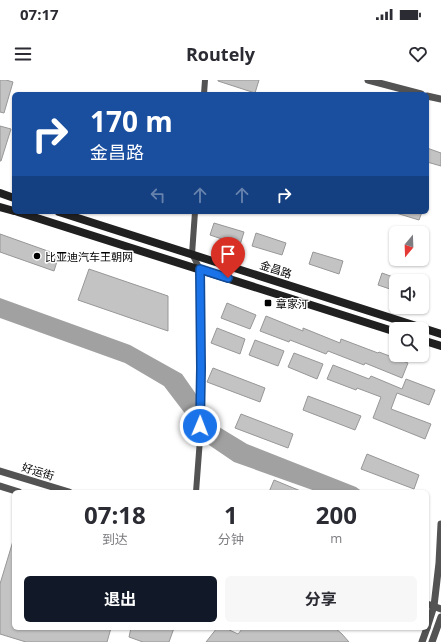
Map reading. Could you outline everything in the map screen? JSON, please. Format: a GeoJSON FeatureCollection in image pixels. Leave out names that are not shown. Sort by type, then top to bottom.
{"type":"FeatureCollection","features":[{"type":"Feature","properties":{"kind":"main road"},"geometry":{"type":"LineString","coordinates":[[0,193],[12,197]]}},
{"type":"Feature","properties":{"kind":"main road"},"geometry":{"type":"LineString","coordinates":[[0,207],[12,210]]}},
{"type":"Feature","properties":{"kind":"main road","name":"金昌路"},"geometry":{"type":"LineString","coordinates":[[24,214],[389,330]]}},
{"type":"Feature","properties":{"kind":"main road","name":"金昌路"},"geometry":{"type":"LineString","coordinates":[[65,214],[441,334]]}},
{"type":"Feature","properties":{"kind":"main road"},"geometry":{"type":"LineString","coordinates":[[429,342],[441,346]]}},
{"type":"Feature","properties":{"kind":"street"},"geometry":{"type":"LineString","coordinates":[[204,92],[205,80]]}},
{"type":"Feature","properties":{"kind":"street"},"geometry":{"type":"LineString","coordinates":[[368,80],[413,92]]}},
{"type":"Feature","properties":{"kind":"street"},"geometry":{"type":"LineString","coordinates":[[429,96],[441,99]]}},
{"type":"Feature","properties":{"kind":"street"},"geometry":{"type":"LineString","coordinates":[[195,214],[192,254],[200,269],[201,400],[196,490]]}},
{"type":"Feature","properties":{"kind":"street","name":"好运街"},"geometry":{"type":"LineString","coordinates":[[0,470],[63,490]]}},
{"type":"Feature","properties":{"kind":"street"},"geometry":{"type":"LineString","coordinates":[[0,486],[13,490]]}},
{"type":"Feature","properties":{"kind":"street"},"geometry":{"type":"LineString","coordinates":[[429,617],[434,606],[439,563],[441,524]]}},
{"type":"Feature","properties":{"kind":"street"},"geometry":{"type":"LineString","coordinates":[[429,619],[440,621],[432,642]]}},
{"type":"Feature","properties":{"kind":"street"},"geometry":{"type":"LineString","coordinates":[[422,642],[426,630]]}},
{"type":"Feature","properties":{"kind":"shaded area"},"geometry":{"type":"Polygon","coordinates":[[[0,298],[130,345],[182,374],[219,427],[247,444],[360,490],[312,490],[234,462],[209,445],[164,386],[125,363],[0,318],[0,298]]]}},
{"type":"Feature","properties":{"kind":"building"},"geometry":{"type":"Polygon","coordinates":[[[0,80],[13,82],[4,113],[0,112],[0,80]]]}},
{"type":"Feature","properties":{"kind":"building"},"geometry":{"type":"Polygon","coordinates":[[[218,80],[259,80],[255,92],[218,80]]]}},
{"type":"Feature","properties":{"kind":"building"},"geometry":{"type":"Polygon","coordinates":[[[0,126],[11,129],[1,161],[0,161],[0,126]]]}},
{"type":"Feature","properties":{"kind":"building"},"geometry":{"type":"Polygon","coordinates":[[[429,149],[441,153],[441,166],[429,163],[429,149]]]}},
{"type":"Feature","properties":{"kind":"building"},"geometry":{"type":"Polygon","coordinates":[[[399,214],[421,214],[419,220],[399,214]]]}},
{"type":"Feature","properties":{"kind":"building"},"geometry":{"type":"Polygon","coordinates":[[[214,223],[244,232],[240,245],[210,235],[214,223]]]}},
{"type":"Feature","properties":{"kind":"building"},"geometry":{"type":"Polygon","coordinates":[[[256,233],[286,243],[282,255],[252,246],[256,233]]]}},
{"type":"Feature","properties":{"kind":"building","name":"比亚迪汽车王朝网"},"geometry":{"type":"Polygon","coordinates":[[[0,234],[59,255],[54,271],[0,252],[0,234]]]}},
{"type":"Feature","properties":{"kind":"building"},"geometry":{"type":"Polygon","coordinates":[[[313,252],[343,261],[339,274],[309,264],[313,252]]]}},
{"type":"Feature","properties":{"kind":"building"},"geometry":{"type":"Polygon","coordinates":[[[89,269],[168,296],[168,331],[78,300],[89,269]]]}},
{"type":"Feature","properties":{"kind":"building"},"geometry":{"type":"Polygon","coordinates":[[[382,273],[389,276],[389,289],[378,285],[382,273]]]}},
{"type":"Feature","properties":{"kind":"building"},"geometry":{"type":"Polygon","coordinates":[[[227,303],[256,315],[250,329],[221,318],[227,303]]]}},
{"type":"Feature","properties":{"kind":"building"},"geometry":{"type":"Polygon","coordinates":[[[266,316],[303,331],[303,328],[340,343],[341,339],[378,353],[379,352],[389,356],[389,362],[408,363],[402,378],[365,363],[364,365],[328,351],[326,354],[290,340],[289,342],[260,331],[266,316]]]}},
{"type":"Feature","properties":{"kind":"building"},"geometry":{"type":"Polygon","coordinates":[[[217,328],[245,339],[240,354],[211,343],[217,328]]]}},
{"type":"Feature","properties":{"kind":"building"},"geometry":{"type":"Polygon","coordinates":[[[255,340],[284,351],[278,366],[249,355],[255,340]]]}},
{"type":"Feature","properties":{"kind":"building"},"geometry":{"type":"Polygon","coordinates":[[[294,353],[323,364],[317,379],[288,367],[294,353]]]}},
{"type":"Feature","properties":{"kind":"building"},"geometry":{"type":"Polygon","coordinates":[[[333,365],[369,379],[371,376],[402,389],[406,379],[435,390],[429,405],[397,393],[391,409],[431,424],[425,439],[373,418],[381,397],[357,388],[356,390],[327,379],[333,365]]]}},
{"type":"Feature","properties":{"kind":"building"},"geometry":{"type":"Polygon","coordinates":[[[213,368],[265,388],[260,402],[207,382],[213,368]]]}},
{"type":"Feature","properties":{"kind":"building"},"geometry":{"type":"Polygon","coordinates":[[[308,396],[361,416],[355,430],[303,410],[308,396]]]}},
{"type":"Feature","properties":{"kind":"building"},"geometry":{"type":"Polygon","coordinates":[[[241,414],[293,434],[288,448],[235,428],[241,414]]]}},
{"type":"Feature","properties":{"kind":"building"},"geometry":{"type":"Polygon","coordinates":[[[367,454],[419,475],[414,489],[361,469],[367,454]]]}},
{"type":"Feature","properties":{"kind":"building"},"geometry":{"type":"Polygon","coordinates":[[[274,480],[298,490],[270,490],[274,480]]]}},
{"type":"Feature","properties":{"kind":"building"},"geometry":{"type":"Polygon","coordinates":[[[12,544],[12,630],[110,630],[107,642],[26,642],[0,634],[0,584],[12,544]]]}},
{"type":"Feature","properties":{"kind":"building"},"geometry":{"type":"Polygon","coordinates":[[[131,630],[173,630],[169,642],[143,642],[129,637],[131,630]]]}},
{"type":"Feature","properties":{"kind":"building"},"geometry":{"type":"Polygon","coordinates":[[[215,630],[229,630],[238,634],[241,630],[337,630],[349,642],[206,642],[215,630]]]}},
{"type":"Feature","properties":{"kind":"place","name":"比亚迪汽车王朝网"},"geometry":{"type":"Point","coordinates":[37,256]}},
{"type":"Feature","properties":{"kind":"place","name":"章家汀"},"geometry":{"type":"Point","coordinates":[268,303]}},
{"type":"Feature","properties":{"kind":"route"},"geometry":{"type":"LineString","coordinates":[[200,426],[200,269],[228,278]]}}]}
